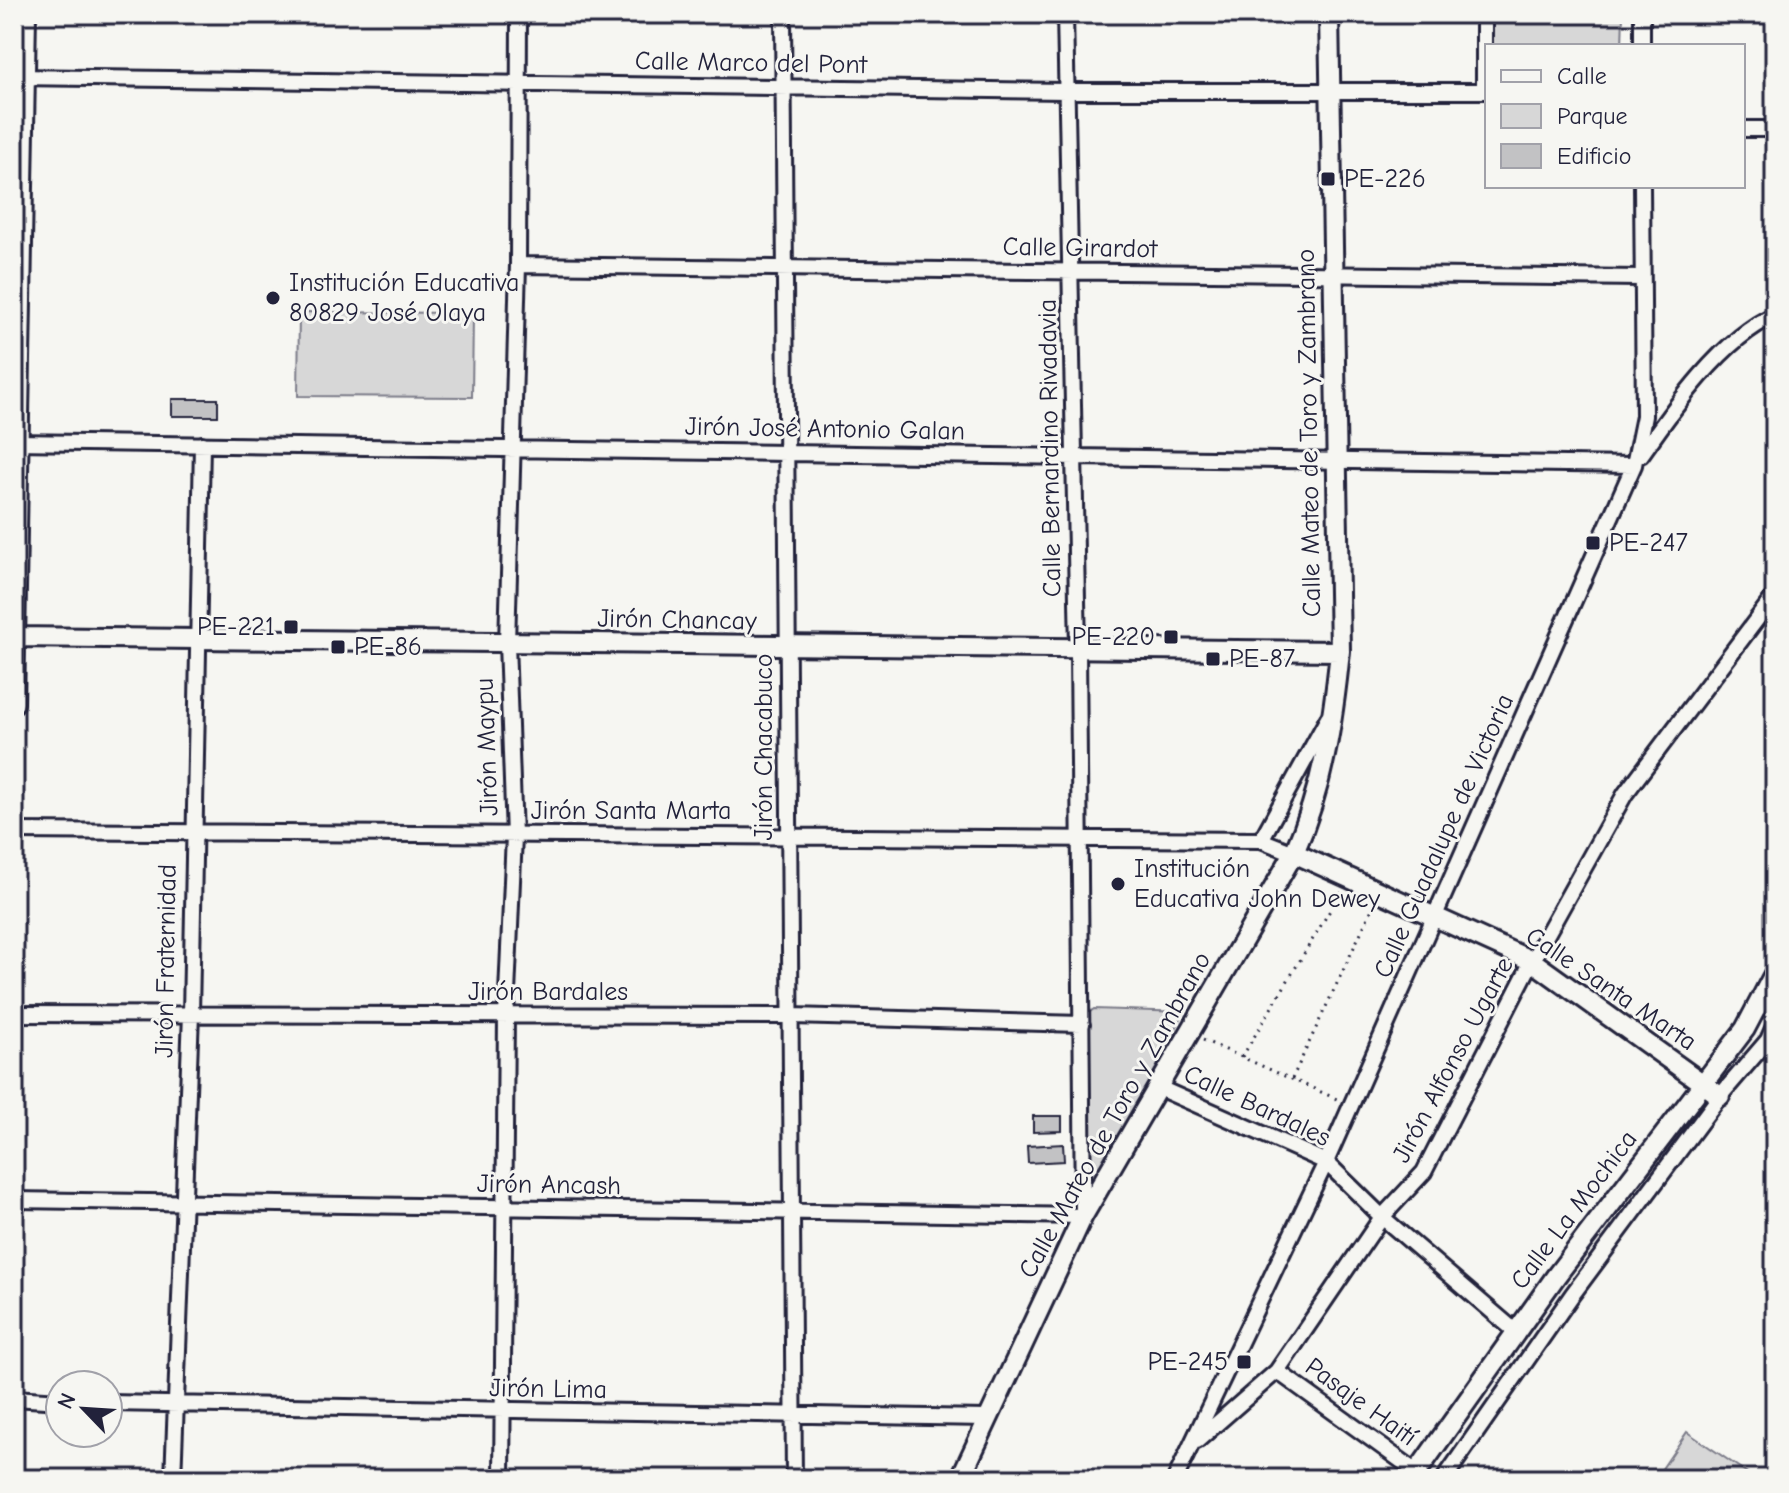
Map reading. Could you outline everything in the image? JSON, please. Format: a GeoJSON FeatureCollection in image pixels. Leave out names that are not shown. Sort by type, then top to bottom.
{"type":"FeatureCollection","features":[{"type":"Feature","properties":{"kind":"street"},"geometry":{"type":"LineString","coordinates":[[14,703],[20,77],[26,14]]}},
{"type":"Feature","properties":{"kind":"street","name":"Jirón Maypu"},"geometry":{"type":"LineString","coordinates":[[502,1479],[506,1016],[514,836],[507,643],[518,265],[519,14]]}},
{"type":"Feature","properties":{"kind":"street","name":"Jirón Chacabuco"},"geometry":{"type":"LineString","coordinates":[[783,14],[789,452],[787,835],[795,1213],[794,1479]]}},
{"type":"Feature","properties":{"kind":"street","name":"Calle Bernardino Rivadavia"},"geometry":{"type":"LineString","coordinates":[[1065,14],[1078,649],[1083,1216]]}},
{"type":"Feature","properties":{"kind":"street","name":"Calle Mateo de Toro y Zambrano"},"geometry":{"type":"LineString","coordinates":[[960,1479],[1083,1216],[1294,853],[1315,805],[1334,706],[1340,651],[1329,14]]}},
{"type":"Feature","properties":{"kind":"street"},"geometry":{"type":"LineString","coordinates":[[1484,14],[1485,91]]}},
{"type":"Feature","properties":{"kind":"street"},"geometry":{"type":"LineString","coordinates":[[1642,14],[1642,44]]}},
{"type":"Feature","properties":{"kind":"street","name":"Calle Marco del Pont"},"geometry":{"type":"LineString","coordinates":[[20,77],[1066,91],[1485,91]]}},
{"type":"Feature","properties":{"kind":"street"},"geometry":{"type":"LineString","coordinates":[[1745,129],[1775,129]]}},
{"type":"Feature","properties":{"kind":"street","name":"Calle Guadalupe de Victoria"},"geometry":{"type":"LineString","coordinates":[[1175,1479],[1326,1162],[1634,465],[1644,416],[1642,188]]}},
{"type":"Feature","properties":{"kind":"street","name":"Calle Girardot"},"geometry":{"type":"LineString","coordinates":[[518,265],[1641,278]]}},
{"type":"Feature","properties":{"kind":"street"},"geometry":{"type":"LineString","coordinates":[[1634,465],[1662,424],[1742,336],[1775,315]]}},
{"type":"Feature","properties":{"kind":"street"},"geometry":{"type":"LineString","coordinates":[[1644,416],[1662,424]]}},
{"type":"Feature","properties":{"kind":"street","name":"Jirón José Antonio Galan"},"geometry":{"type":"LineString","coordinates":[[16,442],[1634,465]]}},
{"type":"Feature","properties":{"kind":"street","name":"Jirón Fraternidad"},"geometry":{"type":"LineString","coordinates":[[173,1479],[191,1014],[192,833],[202,444]]}},
{"type":"Feature","properties":{"kind":"street","name":"Jirón Alfonso Ugarte"},"geometry":{"type":"LineString","coordinates":[[1195,1442],[1231,1415],[1277,1371],[1382,1217],[1429,1165],[1532,961],[1625,794],[1775,595]]}},
{"type":"Feature","properties":{"kind":"street","name":"Jirón Chancay"},"geometry":{"type":"LineString","coordinates":[[14,637],[1340,651]]}},
{"type":"Feature","properties":{"kind":"street"},"geometry":{"type":"LineString","coordinates":[[1261,840],[1334,706]]}},
{"type":"Feature","properties":{"kind":"street","name":"Jirón Santa Marta"},"geometry":{"type":"LineString","coordinates":[[14,831],[1261,840],[1294,853]]}},
{"type":"Feature","properties":{"kind":"street","name":"Calle Santa Marta"},"geometry":{"type":"LineString","coordinates":[[1294,853],[1532,961],[1720,1096]]}},
{"type":"Feature","properties":{"kind":"street","name":"Calle La Mochica"},"geometry":{"type":"LineString","coordinates":[[1414,1476],[1515,1331],[1745,1029],[1775,972]]}},
{"type":"Feature","properties":{"kind":"street","name":"Jirón Bardales"},"geometry":{"type":"LineString","coordinates":[[14,1014],[792,1016],[1082,1024]]}},
{"type":"Feature","properties":{"kind":"street","name":"Calle La Mochica"},"geometry":{"type":"LineString","coordinates":[[1444,1479],[1572,1295],[1720,1096],[1771,1043],[1775,1024]]}},
{"type":"Feature","properties":{"kind":"street","name":"Calle Bardales"},"geometry":{"type":"LineString","coordinates":[[1157,1087],[1326,1162],[1382,1217],[1515,1331]]}},
{"type":"Feature","properties":{"kind":"street","name":"Jirón Ancash"},"geometry":{"type":"LineString","coordinates":[[14,1200],[1083,1216]]}},
{"type":"Feature","properties":{"kind":"street","name":"Pasaje Haití"},"geometry":{"type":"LineString","coordinates":[[1277,1371],[1414,1476]]}},
{"type":"Feature","properties":{"kind":"street"},"geometry":{"type":"LineString","coordinates":[[14,1398],[44,1400]]}},
{"type":"Feature","properties":{"kind":"street","name":"Jirón Lima"},"geometry":{"type":"LineString","coordinates":[[124,1404],[987,1418]]}},
{"type":"Feature","properties":{"kind":"path"},"geometry":{"type":"LineString","coordinates":[[1242,1057],[1349,878]]}},
{"type":"Feature","properties":{"kind":"path"},"geometry":{"type":"LineString","coordinates":[[1292,1079],[1379,892]]}},
{"type":"Feature","properties":{"kind":"path"},"geometry":{"type":"LineString","coordinates":[[1189,1033],[1351,1105]]}},
{"type":"Feature","properties":{"kind":"green space"},"geometry":{"type":"Polygon","coordinates":[[[1493,14],[1623,14],[1622,44],[1493,44],[1493,14]]]}},
{"type":"Feature","properties":{"kind":"green space"},"geometry":{"type":"Polygon","coordinates":[[[299,312],[473,313],[472,397],[298,396],[299,312]]]}},
{"type":"Feature","properties":{"kind":"green space"},"geometry":{"type":"Polygon","coordinates":[[[1094,1009],[1184,1012],[1083,1216],[1090,1012],[1094,1009]]]}},
{"type":"Feature","properties":{"kind":"green space"},"geometry":{"type":"Polygon","coordinates":[[[1687,1432],[1756,1479],[1655,1479],[1687,1432]]]}},
{"type":"Feature","properties":{"kind":"building"},"geometry":{"type":"Polygon","coordinates":[[[172,399],[218,399],[218,416],[172,416],[172,399]]]}},
{"type":"Feature","properties":{"kind":"building"},"geometry":{"type":"Polygon","coordinates":[[[1033,1116],[1062,1116],[1062,1131],[1033,1132],[1033,1116]]]}},
{"type":"Feature","properties":{"kind":"building"},"geometry":{"type":"Polygon","coordinates":[[[1063,1144],[1064,1161],[1028,1163],[1027,1146],[1063,1144]]]}},
{"type":"Feature","properties":{"kind":"place","name":"PE-226"},"geometry":{"type":"Point","coordinates":[1328,179]}},
{"type":"Feature","properties":{"kind":"place","name":"Institución Educativa 80829 José Olaya"},"geometry":{"type":"Point","coordinates":[273,298]}},
{"type":"Feature","properties":{"kind":"place","name":"PE-247"},"geometry":{"type":"Point","coordinates":[1593,543]}},
{"type":"Feature","properties":{"kind":"place","name":"PE-221"},"geometry":{"type":"Point","coordinates":[291,627]}},
{"type":"Feature","properties":{"kind":"place","name":"PE-220"},"geometry":{"type":"Point","coordinates":[1171,637]}},
{"type":"Feature","properties":{"kind":"place","name":"PE-86"},"geometry":{"type":"Point","coordinates":[338,647]}},
{"type":"Feature","properties":{"kind":"place","name":"PE-87"},"geometry":{"type":"Point","coordinates":[1213,659]}},
{"type":"Feature","properties":{"kind":"place","name":"Institución Educativa John Dewey"},"geometry":{"type":"Point","coordinates":[1118,884]}},
{"type":"Feature","properties":{"kind":"place","name":"PE-245"},"geometry":{"type":"Point","coordinates":[1244,1362]}}]}
